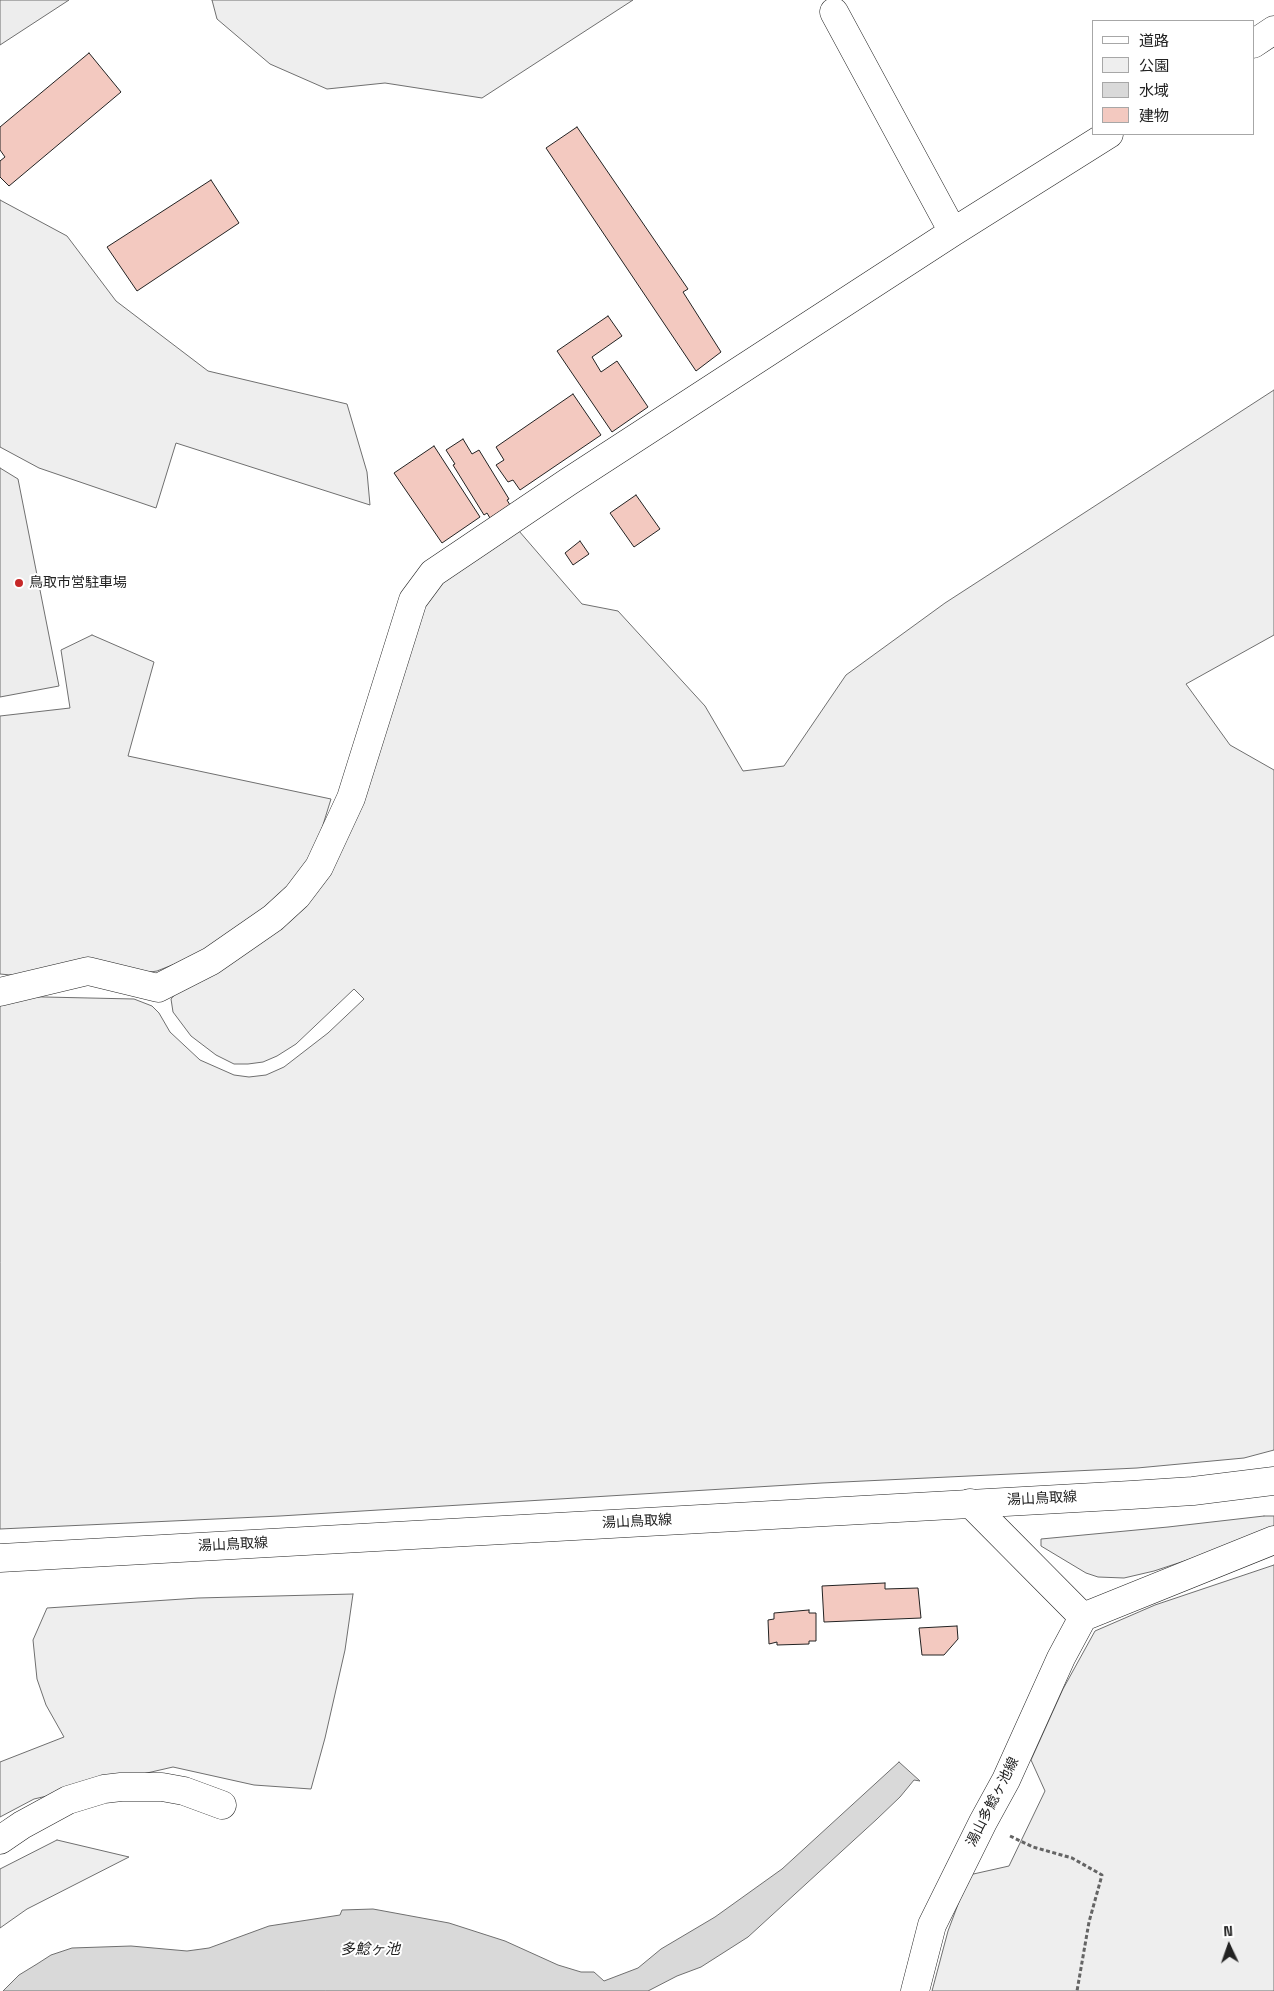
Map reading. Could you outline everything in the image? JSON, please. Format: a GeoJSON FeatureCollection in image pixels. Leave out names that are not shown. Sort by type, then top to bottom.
{"type":"FeatureCollection","features":[{"type":"Feature","properties":{"kind":"street"},"geometry":{"type":"LineString","coordinates":[[834,12],[953,232]]}},
{"type":"Feature","properties":{"kind":"street"},"geometry":{"type":"LineString","coordinates":[[1254,43],[1274,30]]}},
{"type":"Feature","properties":{"kind":"street"},"geometry":{"type":"LineString","coordinates":[[0,992],[88,971],[158,988],[211,961],[272,918],[297,896],[319,867],[351,798],[413,600],[433,573],[529,508],[953,232],[1108,135]]}},
{"type":"Feature","properties":{"kind":"street","name":"湯山鳥取線"},"geometry":{"type":"LineString","coordinates":[[0,1558],[1193,1491],[1274,1481]]}},
{"type":"Feature","properties":{"kind":"street"},"geometry":{"type":"LineString","coordinates":[[970,1503],[1083,1617],[1274,1540]]}},
{"type":"Feature","properties":{"kind":"street","name":"湯山多鯰ヶ池線"},"geometry":{"type":"LineString","coordinates":[[915,1991],[932,1925],[1006,1780],[1061,1658],[1083,1617]]}},
{"type":"Feature","properties":{"kind":"street"},"geometry":{"type":"LineString","coordinates":[[0,1840],[22,1824],[53,1808],[86,1794],[104,1789],[121,1787],[162,1788],[184,1792],[222,1805]]}},
{"type":"Feature","properties":{"kind":"path"},"geometry":{"type":"LineString","coordinates":[[983,1822],[1033,1847],[1072,1858],[1102,1875],[1089,1922],[1077,1991]]}},
{"type":"Feature","properties":{"kind":"green space"},"geometry":{"type":"Polygon","coordinates":[[[212,0],[633,0],[482,98],[385,83],[327,89],[270,64],[217,19],[212,0]]]}},
{"type":"Feature","properties":{"kind":"green space"},"geometry":{"type":"Polygon","coordinates":[[[0,200],[67,236],[116,301],[208,371],[347,404],[367,472],[370,505],[176,443],[156,508],[39,468],[0,447],[0,200]]]}},
{"type":"Feature","properties":{"kind":"green space"},"geometry":{"type":"Polygon","coordinates":[[[1274,390],[1274,635],[1186,684],[1230,745],[1274,770],[1274,1450],[1244,1458],[1137,1468],[822,1483],[280,1516],[0,1529],[0,996],[134,999],[152,1006],[159,1013],[170,1032],[200,1060],[234,1075],[249,1077],[266,1075],[284,1067],[328,1033],[364,999],[354,989],[296,1044],[263,1062],[248,1064],[234,1064],[216,1055],[191,1036],[173,1012],[171,999],[176,993],[280,927],[418,611],[443,580],[519,531],[582,604],[618,611],[705,706],[743,771],[784,766],[846,675],[945,603],[1274,390]]]}},
{"type":"Feature","properties":{"kind":"green space"},"geometry":{"type":"Polygon","coordinates":[[[92,635],[154,662],[128,756],[331,799],[313,857],[297,880],[255,919],[190,958],[157,971],[117,977],[63,980],[0,974],[0,716],[70,708],[61,650],[92,635]]]}},
{"type":"Feature","properties":{"kind":"green space"},"geometry":{"type":"Polygon","coordinates":[[[1274,1516],[1274,1529],[1236,1544],[1154,1571],[1124,1578],[1098,1577],[1086,1573],[1041,1546],[1041,1539],[1274,1516]]]}},
{"type":"Feature","properties":{"kind":"green space"},"geometry":{"type":"Polygon","coordinates":[[[1274,1565],[1274,1991],[932,1991],[948,1931],[969,1875],[1009,1866],[1045,1791],[1031,1760],[1063,1689],[1095,1631],[1155,1605],[1274,1565]]]}},
{"type":"Feature","properties":{"kind":"green space"},"geometry":{"type":"Polygon","coordinates":[[[353,1594],[345,1650],[311,1789],[254,1785],[173,1767],[34,1799],[0,1817],[0,1762],[64,1737],[46,1705],[37,1679],[33,1640],[47,1608],[198,1598],[353,1594]]]}},
{"type":"Feature","properties":{"kind":"green space"},"geometry":{"type":"Polygon","coordinates":[[[57,1840],[129,1857],[27,1909],[0,1928],[0,1869],[57,1840]]]}},
{"type":"Feature","properties":{"kind":"shaded area"},"geometry":{"type":"Polygon","coordinates":[[[0,0],[69,0],[0,45],[0,0]]]}},
{"type":"Feature","properties":{"kind":"shaded area","name":"鳥取市営駐車場"},"geometry":{"type":"Polygon","coordinates":[[[0,468],[18,479],[59,686],[0,697],[0,468]]]}},
{"type":"Feature","properties":{"kind":"water","name":"多鯰ヶ池"},"geometry":{"type":"Polygon","coordinates":[[[899,1762],[920,1781],[914,1780],[900,1797],[877,1819],[748,1937],[701,1967],[677,1976],[648,1991],[3,1991],[19,1975],[51,1955],[72,1948],[131,1946],[187,1951],[209,1948],[269,1926],[340,1915],[342,1910],[373,1909],[449,1923],[505,1941],[558,1965],[581,1972],[594,1972],[604,1981],[638,1968],[661,1949],[715,1917],[782,1869],[899,1762]]]}},
{"type":"Feature","properties":{"kind":"building"},"geometry":{"type":"Polygon","coordinates":[[[89,53],[121,92],[9,186],[0,177],[0,161],[5,157],[0,150],[0,127],[89,53]]]}},
{"type":"Feature","properties":{"kind":"building"},"geometry":{"type":"Polygon","coordinates":[[[577,127],[688,289],[683,292],[721,352],[696,371],[546,148],[577,127]]]}},
{"type":"Feature","properties":{"kind":"building"},"geometry":{"type":"Polygon","coordinates":[[[211,180],[239,223],[137,291],[107,247],[211,180]]]}},
{"type":"Feature","properties":{"kind":"building"},"geometry":{"type":"Polygon","coordinates":[[[608,316],[622,336],[592,357],[601,372],[617,361],[648,407],[612,432],[557,351],[608,316]]]}},
{"type":"Feature","properties":{"kind":"building"},"geometry":{"type":"Polygon","coordinates":[[[573,394],[601,435],[520,490],[513,480],[508,482],[496,465],[504,460],[496,447],[573,394]]]}},
{"type":"Feature","properties":{"kind":"building"},"geometry":{"type":"Polygon","coordinates":[[[463,439],[472,454],[479,450],[509,499],[507,500],[510,505],[490,518],[487,513],[484,515],[453,465],[455,464],[446,450],[463,439]]]}},
{"type":"Feature","properties":{"kind":"building"},"geometry":{"type":"Polygon","coordinates":[[[434,446],[480,517],[442,543],[394,473],[434,446]]]}},
{"type":"Feature","properties":{"kind":"building"},"geometry":{"type":"Polygon","coordinates":[[[636,495],[660,529],[634,547],[610,513],[636,495]]]}},
{"type":"Feature","properties":{"kind":"building"},"geometry":{"type":"Polygon","coordinates":[[[580,541],[589,554],[573,565],[565,553],[580,541]]]}},
{"type":"Feature","properties":{"kind":"building"},"geometry":{"type":"Polygon","coordinates":[[[885,1583],[885,1589],[918,1588],[921,1618],[824,1622],[822,1586],[885,1583]]]}},
{"type":"Feature","properties":{"kind":"building"},"geometry":{"type":"Polygon","coordinates":[[[809,1610],[809,1613],[816,1613],[816,1641],[809,1641],[809,1644],[777,1645],[777,1642],[769,1644],[768,1620],[774,1619],[774,1613],[809,1610]]]}},
{"type":"Feature","properties":{"kind":"building"},"geometry":{"type":"Polygon","coordinates":[[[957,1626],[958,1639],[944,1655],[922,1655],[919,1628],[957,1626]]]}},
{"type":"Feature","properties":{"kind":"place","name":"鳥取市営駐車場"},"geometry":{"type":"Point","coordinates":[19,583]}}]}
